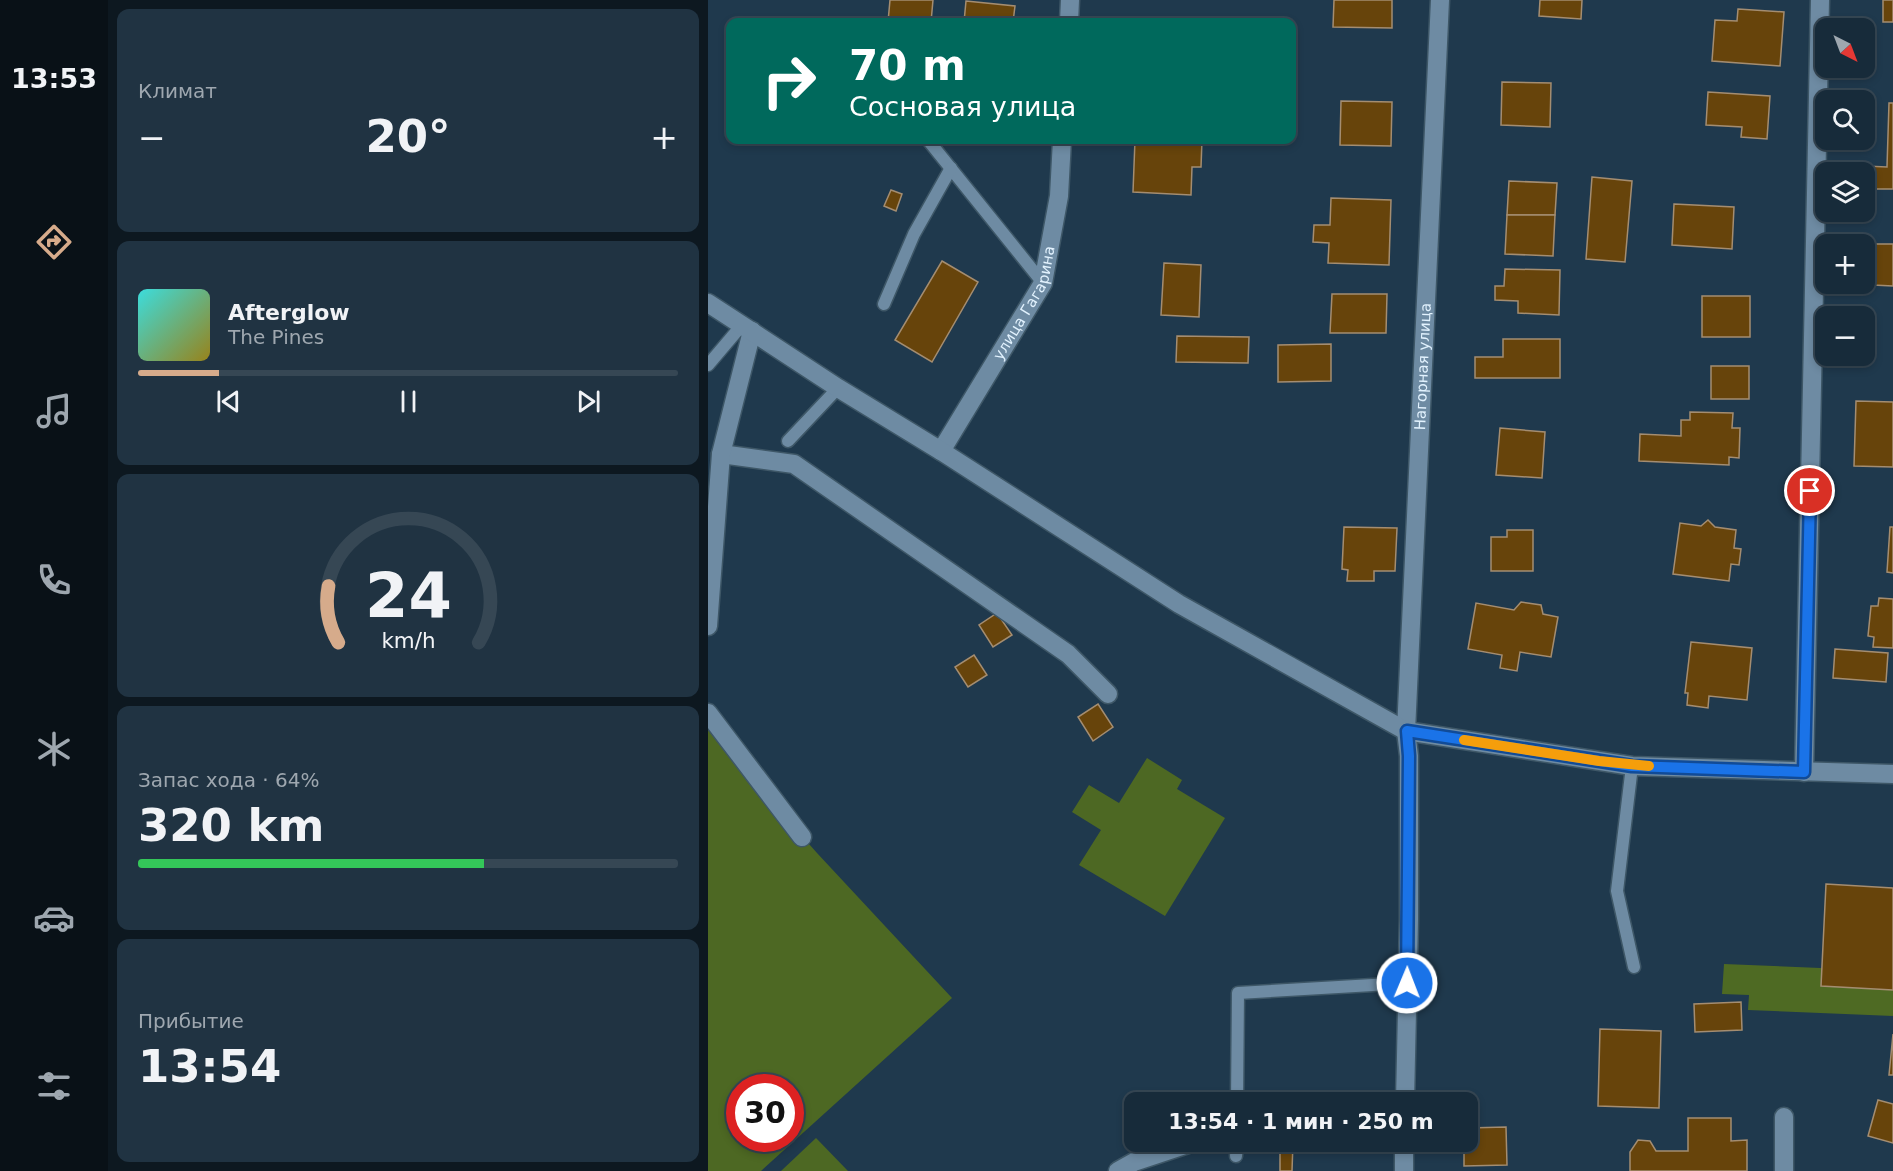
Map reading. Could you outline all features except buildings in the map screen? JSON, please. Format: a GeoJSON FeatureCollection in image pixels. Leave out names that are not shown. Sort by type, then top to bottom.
{"type":"FeatureCollection","features":[{"type":"Feature","properties":{"kind":"street"},"geometry":{"type":"LineString","coordinates":[[1069,18],[1070,0]]}},
{"type":"Feature","properties":{"kind":"street","name":"Нагорная улица"},"geometry":{"type":"LineString","coordinates":[[1405,1092],[1409,756],[1407,731],[1440,0]]}},
{"type":"Feature","properties":{"kind":"street"},"geometry":{"type":"LineString","coordinates":[[1804,772],[1820,0]]}},
{"type":"Feature","properties":{"kind":"street","name":"улица Гагарина"},"geometry":{"type":"LineString","coordinates":[[941,452],[1042,283],[1059,196],[1062,144]]}},
{"type":"Feature","properties":{"kind":"street"},"geometry":{"type":"LineString","coordinates":[[708,303],[1179,604],[1407,731],[1632,766],[1893,774]]}},
{"type":"Feature","properties":{"kind":"street"},"geometry":{"type":"LineString","coordinates":[[708,626],[721,454],[747,328]]}},
{"type":"Feature","properties":{"kind":"street"},"geometry":{"type":"LineString","coordinates":[[721,454],[794,464],[1068,654],[1108,694]]}},
{"type":"Feature","properties":{"kind":"street"},"geometry":{"type":"LineString","coordinates":[[708,712],[802,837]]}},
{"type":"Feature","properties":{"kind":"street"},"geometry":{"type":"LineString","coordinates":[[1784,1117],[1784,1171]]}},
{"type":"Feature","properties":{"kind":"street"},"geometry":{"type":"LineString","coordinates":[[1118,1171],[1134,1162],[1164,1152]]}},
{"type":"Feature","properties":{"kind":"street"},"geometry":{"type":"LineString","coordinates":[[1404,1152],[1404,1171]]}},
{"type":"Feature","properties":{"kind":"lane"},"geometry":{"type":"LineString","coordinates":[[931,144],[1042,283]]}},
{"type":"Feature","properties":{"kind":"lane"},"geometry":{"type":"LineString","coordinates":[[884,304],[914,234],[951,168]]}},
{"type":"Feature","properties":{"kind":"lane"},"geometry":{"type":"LineString","coordinates":[[708,365],[747,328]]}},
{"type":"Feature","properties":{"kind":"lane"},"geometry":{"type":"LineString","coordinates":[[788,441],[838,388]]}},
{"type":"Feature","properties":{"kind":"lane"},"geometry":{"type":"LineString","coordinates":[[1632,766],[1617,891],[1634,967]]}},
{"type":"Feature","properties":{"kind":"lane"},"geometry":{"type":"LineString","coordinates":[[1237,1092],[1238,993],[1407,983]]}},
{"type":"Feature","properties":{"kind":"green space"},"geometry":{"type":"Polygon","coordinates":[[[708,730],[817,853],[952,998],[804,1132],[804,1074],[726,1074],[726,1152],[782,1152],[761,1171],[708,1171],[708,730]]]}},
{"type":"Feature","properties":{"kind":"green space"},"geometry":{"type":"Polygon","coordinates":[[[1147,758],[1182,780],[1177,789],[1225,818],[1165,916],[1079,865],[1101,830],[1072,812],[1089,785],[1119,803],[1147,758]]]}},
{"type":"Feature","properties":{"kind":"green space"},"geometry":{"type":"Polygon","coordinates":[[[1724,964],[1893,971],[1893,1016],[1748,1010],[1749,995],[1722,994],[1724,964]]]}},
{"type":"Feature","properties":{"kind":"green space"},"geometry":{"type":"Polygon","coordinates":[[[816,1138],[848,1171],[781,1171],[801,1152],[804,1152],[816,1138]]]}},
{"type":"Feature","properties":{"kind":"slow traffic"},"geometry":{"type":"LineString","coordinates":[[1464,740],[1632,766],[1649,766]]}},
{"type":"Feature","properties":{"kind":"route"},"geometry":{"type":"LineString","coordinates":[[1407,983],[1409,919],[1407,731],[1632,766],[1804,772],[1810,491]]}}]}
